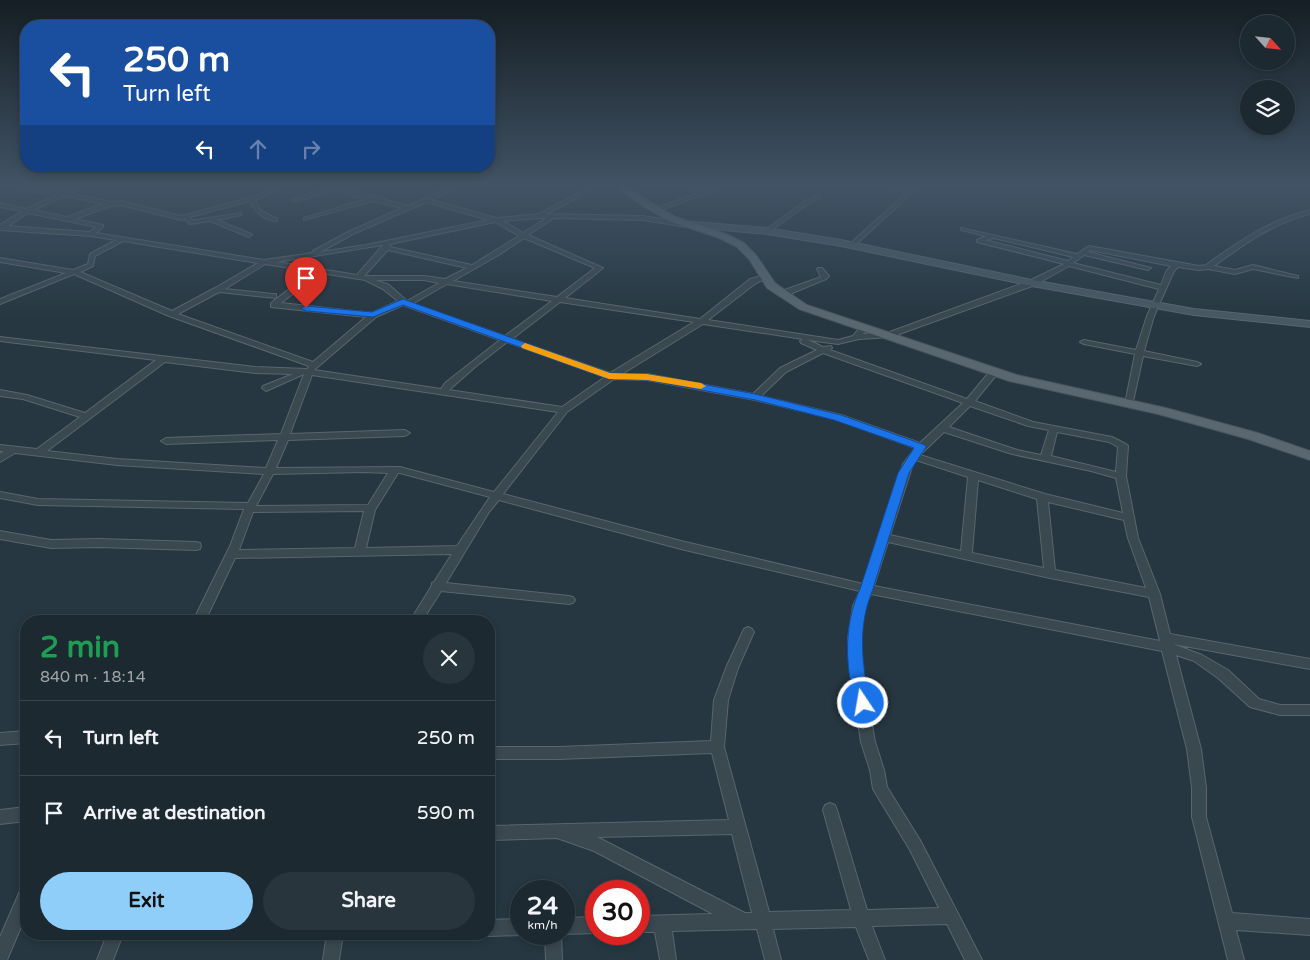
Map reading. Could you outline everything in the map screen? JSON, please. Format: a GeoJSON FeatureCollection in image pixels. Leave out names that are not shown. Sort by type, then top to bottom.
{"type":"FeatureCollection","features":[{"type":"Feature","properties":{"kind":"main road"},"geometry":{"type":"LineString","coordinates":[[697,229],[735,242],[754,259],[763,270],[765,277],[782,294],[860,333],[888,335],[994,372],[1253,436],[1310,456]]}},
{"type":"Feature","properties":{"kind":"street"},"geometry":{"type":"LineString","coordinates":[[24,229],[91,234],[361,277],[424,278],[446,281],[838,342]]}},
{"type":"Feature","properties":{"kind":"street"},"geometry":{"type":"LineString","coordinates":[[91,234],[97,229]]}},
{"type":"Feature","properties":{"kind":"street"},"geometry":{"type":"LineString","coordinates":[[234,229],[249,235]]}},
{"type":"Feature","properties":{"kind":"street"},"geometry":{"type":"LineString","coordinates":[[308,256],[360,229]]}},
{"type":"Feature","properties":{"kind":"street"},"geometry":{"type":"LineString","coordinates":[[172,314],[218,290],[264,262],[387,245],[458,229]]}},
{"type":"Feature","properties":{"kind":"street"},"geometry":{"type":"LineString","coordinates":[[443,393],[448,385],[472,364],[600,268],[522,236],[510,229]]}},
{"type":"Feature","properties":{"kind":"street"},"geometry":{"type":"LineString","coordinates":[[266,388],[311,369],[373,315],[404,303],[496,255],[533,229]]}},
{"type":"Feature","properties":{"kind":"street"},"geometry":{"type":"LineString","coordinates":[[740,229],[767,231],[852,245],[1032,283],[1154,306],[1215,315],[1310,324]]}},
{"type":"Feature","properties":{"kind":"street"},"geometry":{"type":"LineString","coordinates":[[852,245],[870,229]]}},
{"type":"Feature","properties":{"kind":"street"},"geometry":{"type":"LineString","coordinates":[[963,229],[1148,268]]}},
{"type":"Feature","properties":{"kind":"street"},"geometry":{"type":"LineString","coordinates":[[1208,267],[1263,229]]}},
{"type":"Feature","properties":{"kind":"street"},"geometry":{"type":"LineString","coordinates":[[994,237],[979,241],[1162,288]]}},
{"type":"Feature","properties":{"kind":"street"},"geometry":{"type":"LineString","coordinates":[[0,302],[92,265],[92,255],[122,240]]}},
{"type":"Feature","properties":{"kind":"street"},"geometry":{"type":"LineString","coordinates":[[387,245],[472,267]]}},
{"type":"Feature","properties":{"kind":"street"},"geometry":{"type":"LineString","coordinates":[[361,277],[387,245]]}},
{"type":"Feature","properties":{"kind":"street"},"geometry":{"type":"LineString","coordinates":[[888,335],[1032,283],[1069,263],[1089,248],[1199,268],[1208,267],[1239,272],[1253,267],[1296,278]]}},
{"type":"Feature","properties":{"kind":"street"},"geometry":{"type":"LineString","coordinates":[[0,260],[74,272],[172,314],[311,369],[443,393],[564,410]]}},
{"type":"Feature","properties":{"kind":"street"},"geometry":{"type":"LineString","coordinates":[[1129,404],[1138,352],[1154,306],[1170,270],[1177,265]]}},
{"type":"Feature","properties":{"kind":"street"},"geometry":{"type":"LineString","coordinates":[[782,294],[824,278],[825,276],[820,269]]}},
{"type":"Feature","properties":{"kind":"street"},"geometry":{"type":"LineString","coordinates":[[361,277],[386,287],[404,303],[609,376],[647,377],[755,397],[838,418],[921,447]]}},
{"type":"Feature","properties":{"kind":"street"},"geometry":{"type":"LineString","coordinates":[[419,615],[459,550],[496,496],[564,410],[615,375],[700,322],[753,281],[765,277]]}},
{"type":"Feature","properties":{"kind":"street"},"geometry":{"type":"LineString","coordinates":[[300,285],[274,305],[373,315]]}},
{"type":"Feature","properties":{"kind":"street"},"geometry":{"type":"LineString","coordinates":[[218,290],[273,296]]}},
{"type":"Feature","properties":{"kind":"street"},"geometry":{"type":"LineString","coordinates":[[755,397],[783,370],[860,333]]}},
{"type":"Feature","properties":{"kind":"street"},"geometry":{"type":"LineString","coordinates":[[794,336],[824,351],[989,410],[1031,424],[1118,442],[1123,446],[1120,476],[1133,538],[1154,594],[1194,749],[1199,817],[1236,960]]}},
{"type":"Feature","properties":{"kind":"street"},"geometry":{"type":"LineString","coordinates":[[0,340],[255,370],[311,369]]}},
{"type":"Feature","properties":{"kind":"street"},"geometry":{"type":"LineString","coordinates":[[1084,342],[1197,364]]}},
{"type":"Feature","properties":{"kind":"street"},"geometry":{"type":"LineString","coordinates":[[38,452],[163,359]]}},
{"type":"Feature","properties":{"kind":"street"},"geometry":{"type":"LineString","coordinates":[[202,615],[231,554],[250,507],[270,471],[311,369]]}},
{"type":"Feature","properties":{"kind":"street"},"geometry":{"type":"LineString","coordinates":[[974,960],[915,845],[880,789],[877,770],[868,742],[856,674],[854,639],[859,606],[867,589],[904,473],[913,456],[921,447],[970,402],[994,372]]}},
{"type":"Feature","properties":{"kind":"street"},"geometry":{"type":"LineString","coordinates":[[0,393],[24,397],[85,416]]}},
{"type":"Feature","properties":{"kind":"street"},"geometry":{"type":"LineString","coordinates":[[943,428],[1015,452],[1092,468],[1120,476]]}},
{"type":"Feature","properties":{"kind":"street"},"geometry":{"type":"LineString","coordinates":[[1045,459],[1054,428]]}},
{"type":"Feature","properties":{"kind":"street"},"geometry":{"type":"LineString","coordinates":[[166,441],[406,433]]}},
{"type":"Feature","properties":{"kind":"street"},"geometry":{"type":"LineString","coordinates":[[0,448],[117,462],[270,471],[395,470],[680,545],[867,589],[1167,642],[1310,664]]}},
{"type":"Feature","properties":{"kind":"street"},"geometry":{"type":"LineString","coordinates":[[0,460],[12,450]]}},
{"type":"Feature","properties":{"kind":"street"},"geometry":{"type":"LineString","coordinates":[[913,456],[1042,497],[1129,518]]}},
{"type":"Feature","properties":{"kind":"street"},"geometry":{"type":"LineString","coordinates":[[360,551],[370,509],[395,470]]}},
{"type":"Feature","properties":{"kind":"street"},"geometry":{"type":"LineString","coordinates":[[966,556],[973,476]]}},
{"type":"Feature","properties":{"kind":"street"},"geometry":{"type":"LineString","coordinates":[[0,496],[38,502],[370,509]]}},
{"type":"Feature","properties":{"kind":"street"},"geometry":{"type":"LineString","coordinates":[[1042,497],[1050,574]]}},
{"type":"Feature","properties":{"kind":"street"},"geometry":{"type":"LineString","coordinates":[[0,535],[51,544],[99,543],[196,546]]}},
{"type":"Feature","properties":{"kind":"street"},"geometry":{"type":"LineString","coordinates":[[883,537],[1050,574],[1154,594]]}},
{"type":"Feature","properties":{"kind":"street"},"geometry":{"type":"LineString","coordinates":[[231,554],[459,550]]}},
{"type":"Feature","properties":{"kind":"street"},"geometry":{"type":"LineString","coordinates":[[436,586],[569,600]]}},
{"type":"Feature","properties":{"kind":"street"},"geometry":{"type":"LineString","coordinates":[[748,632],[732,668],[721,700],[717,747],[773,960]]}},
{"type":"Feature","properties":{"kind":"street"},"geometry":{"type":"LineString","coordinates":[[1167,642],[1223,674],[1255,703],[1280,710],[1310,710]]}},
{"type":"Feature","properties":{"kind":"street"},"geometry":{"type":"LineString","coordinates":[[0,739],[20,737]]}},
{"type":"Feature","properties":{"kind":"street"},"geometry":{"type":"LineString","coordinates":[[495,753],[559,753],[717,747]]}},
{"type":"Feature","properties":{"kind":"street"},"geometry":{"type":"LineString","coordinates":[[830,810],[861,918],[877,960]]}},
{"type":"Feature","properties":{"kind":"street"},"geometry":{"type":"LineString","coordinates":[[0,817],[20,815]]}},
{"type":"Feature","properties":{"kind":"street"},"geometry":{"type":"LineString","coordinates":[[495,833],[738,827]]}},
{"type":"Feature","properties":{"kind":"street"},"geometry":{"type":"LineString","coordinates":[[558,832],[598,844],[744,921]]}},
{"type":"Feature","properties":{"kind":"street"},"geometry":{"type":"LineString","coordinates":[[0,957],[20,911]]}},
{"type":"Feature","properties":{"kind":"street"},"geometry":{"type":"LineString","coordinates":[[650,924],[951,916]]}},
{"type":"Feature","properties":{"kind":"street"},"geometry":{"type":"LineString","coordinates":[[1227,921],[1310,928]]}},
{"type":"Feature","properties":{"kind":"street"},"geometry":{"type":"LineString","coordinates":[[662,924],[668,960]]}},
{"type":"Feature","properties":{"kind":"street"},"geometry":{"type":"LineString","coordinates":[[495,928],[510,927]]}},
{"type":"Feature","properties":{"kind":"street"},"geometry":{"type":"LineString","coordinates":[[105,960],[113,940]]}},
{"type":"Feature","properties":{"kind":"street"},"geometry":{"type":"LineString","coordinates":[[331,960],[334,940]]}},
{"type":"Feature","properties":{"kind":"street"},"geometry":{"type":"LineString","coordinates":[[553,945],[554,960]]}},
{"type":"Feature","properties":{"kind":"slow traffic"},"geometry":{"type":"LineString","coordinates":[[525,346],[609,376],[647,377],[701,386]]}},
{"type":"Feature","properties":{"kind":"route"},"geometry":{"type":"LineString","coordinates":[[306,308],[373,315],[403,302],[609,376],[647,377],[735,392],[838,418],[921,447],[913,456],[904,473],[867,589],[859,606],[854,639],[856,674],[863,703]]}}]}
